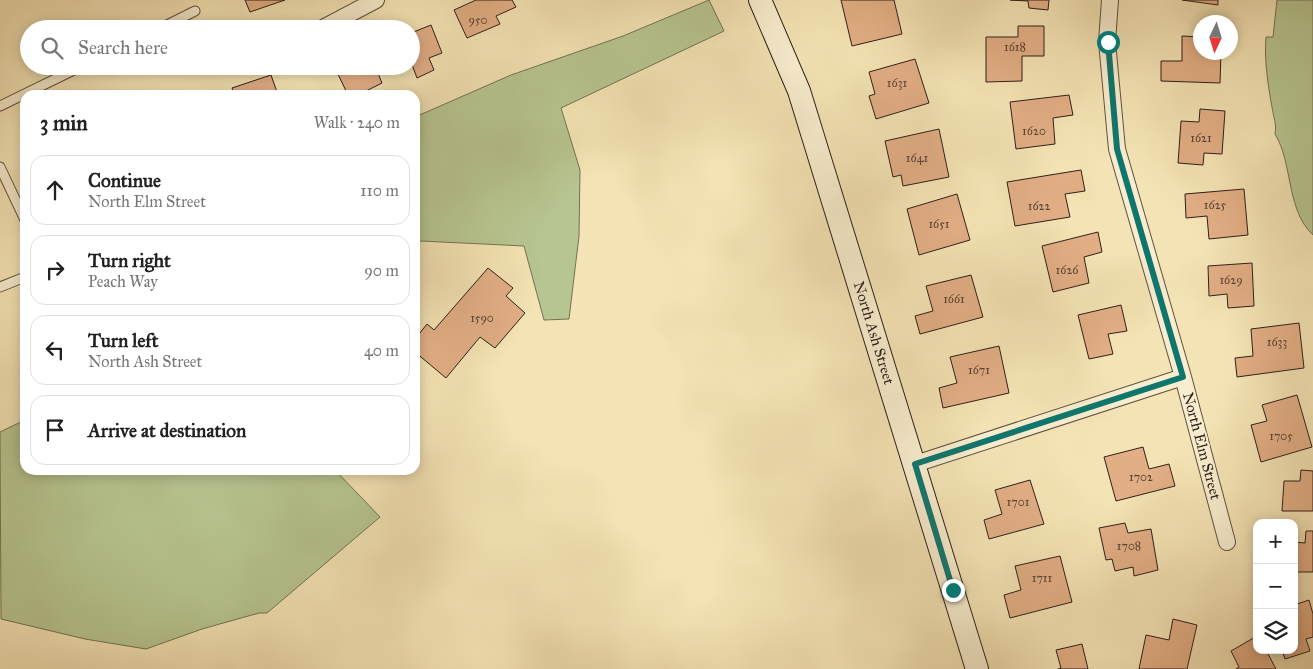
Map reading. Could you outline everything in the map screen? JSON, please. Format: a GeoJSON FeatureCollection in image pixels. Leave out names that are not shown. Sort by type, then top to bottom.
{"type":"FeatureCollection","features":[{"type":"Feature","properties":{"kind":"main road","name":"North Ash Street"},"geometry":{"type":"LineString","coordinates":[[760,0],[799,91],[977,669]]}},
{"type":"Feature","properties":{"kind":"street"},"geometry":{"type":"LineString","coordinates":[[338,20],[376,0]]}},
{"type":"Feature","properties":{"kind":"street","name":"North Elm Street"},"geometry":{"type":"LineString","coordinates":[[1110,0],[1108,42],[1117,149],[1183,377],[1227,542]]}},
{"type":"Feature","properties":{"kind":"street"},"geometry":{"type":"LineString","coordinates":[[915,464],[1183,377]]}},
{"type":"Feature","properties":{"kind":"lane"},"geometry":{"type":"LineString","coordinates":[[177,20],[195,11]]}},
{"type":"Feature","properties":{"kind":"lane"},"geometry":{"type":"LineString","coordinates":[[33,90],[64,75]]}},
{"type":"Feature","properties":{"kind":"lane"},"geometry":{"type":"LineString","coordinates":[[0,106],[20,96]]}},
{"type":"Feature","properties":{"kind":"lane"},"geometry":{"type":"LineString","coordinates":[[0,167],[20,209]]}},
{"type":"Feature","properties":{"kind":"lane"},"geometry":{"type":"LineString","coordinates":[[0,286],[20,279]]}},
{"type":"Feature","properties":{"kind":"green space"},"geometry":{"type":"Polygon","coordinates":[[[709,0],[724,31],[561,108],[580,170],[579,236],[569,319],[544,320],[524,246],[420,242],[420,115],[511,75],[623,36],[709,0]]]}},
{"type":"Feature","properties":{"kind":"green space"},"geometry":{"type":"Polygon","coordinates":[[[1277,0],[1313,0],[1313,235],[1304,225],[1298,213],[1285,158],[1275,134],[1267,72],[1266,37],[1273,37],[1277,0]]]}},
{"type":"Feature","properties":{"kind":"green space"},"geometry":{"type":"Polygon","coordinates":[[[20,422],[20,475],[340,475],[380,517],[267,613],[259,613],[202,629],[146,649],[85,639],[1,619],[0,432],[20,422]]]}},
{"type":"Feature","properties":{"kind":"building"},"geometry":{"type":"Polygon","coordinates":[[[245,0],[285,0],[250,12],[245,0]]]}},
{"type":"Feature","properties":{"kind":"building"},"geometry":{"type":"Polygon","coordinates":[[[476,0],[512,0],[516,7],[496,16],[500,24],[467,38],[454,10],[476,0]]]}},
{"type":"Feature","properties":{"kind":"building"},"geometry":{"type":"Polygon","coordinates":[[[841,0],[894,0],[902,34],[852,46],[841,0]]]}},
{"type":"Feature","properties":{"kind":"building"},"geometry":{"type":"Polygon","coordinates":[[[1010,0],[1049,0],[1048,10],[1029,8],[1028,1],[1010,0]]]}},
{"type":"Feature","properties":{"kind":"building"},"geometry":{"type":"Polygon","coordinates":[[[1182,0],[1218,0],[1218,5],[1182,0]]]}},
{"type":"Feature","properties":{"kind":"building"},"geometry":{"type":"Polygon","coordinates":[[[431,25],[442,53],[429,58],[434,70],[417,78],[416,75],[420,75],[420,29],[431,25]]]}},
{"type":"Feature","properties":{"kind":"building"},"geometry":{"type":"Polygon","coordinates":[[[1018,26],[1044,26],[1044,56],[1022,56],[1022,81],[986,82],[986,37],[1018,37],[1018,26]]]}},
{"type":"Feature","properties":{"kind":"building"},"geometry":{"type":"Polygon","coordinates":[[[1182,36],[1193,37],[1193,60],[1221,60],[1220,83],[1161,81],[1161,61],[1182,61],[1182,36]]]}},
{"type":"Feature","properties":{"kind":"building"},"geometry":{"type":"Polygon","coordinates":[[[915,59],[929,103],[876,119],[869,96],[875,94],[869,72],[915,59]]]}},
{"type":"Feature","properties":{"kind":"building"},"geometry":{"type":"Polygon","coordinates":[[[271,75],[276,90],[233,90],[232,88],[271,75]]]}},
{"type":"Feature","properties":{"kind":"building"},"geometry":{"type":"Polygon","coordinates":[[[338,75],[379,75],[382,83],[368,90],[346,90],[338,75]]]}},
{"type":"Feature","properties":{"kind":"building"},"geometry":{"type":"Polygon","coordinates":[[[1069,95],[1073,115],[1053,118],[1055,144],[1016,149],[1010,102],[1069,95]]]}},
{"type":"Feature","properties":{"kind":"building"},"geometry":{"type":"Polygon","coordinates":[[[1200,109],[1225,111],[1222,154],[1204,153],[1203,165],[1178,163],[1181,121],[1199,122],[1200,109]]]}},
{"type":"Feature","properties":{"kind":"building"},"geometry":{"type":"Polygon","coordinates":[[[939,129],[949,177],[903,186],[901,175],[893,177],[885,141],[939,129]]]}},
{"type":"Feature","properties":{"kind":"building"},"geometry":{"type":"Polygon","coordinates":[[[1081,170],[1085,191],[1065,194],[1070,217],[1015,226],[1007,182],[1081,170]]]}},
{"type":"Feature","properties":{"kind":"building"},"geometry":{"type":"Polygon","coordinates":[[[1244,189],[1248,235],[1209,239],[1207,216],[1186,218],[1185,194],[1244,189]]]}},
{"type":"Feature","properties":{"kind":"building"},"geometry":{"type":"Polygon","coordinates":[[[957,194],[970,240],[919,255],[907,209],[957,194]]]}},
{"type":"Feature","properties":{"kind":"building"},"geometry":{"type":"Polygon","coordinates":[[[1098,232],[1102,252],[1084,257],[1089,283],[1053,292],[1042,246],[1098,232]]]}},
{"type":"Feature","properties":{"kind":"building"},"geometry":{"type":"Polygon","coordinates":[[[1252,263],[1254,306],[1228,308],[1227,294],[1209,296],[1208,266],[1252,263]]]}},
{"type":"Feature","properties":{"kind":"building"},"geometry":{"type":"Polygon","coordinates":[[[488,268],[513,288],[506,296],[525,313],[495,348],[480,337],[446,378],[420,356],[420,333],[427,324],[434,330],[488,268]]]}},
{"type":"Feature","properties":{"kind":"building"},"geometry":{"type":"Polygon","coordinates":[[[971,275],[983,317],[920,334],[915,316],[933,311],[926,286],[971,275]]]}},
{"type":"Feature","properties":{"kind":"building"},"geometry":{"type":"Polygon","coordinates":[[[1121,305],[1127,331],[1108,334],[1113,354],[1089,359],[1078,315],[1121,305]]]}},
{"type":"Feature","properties":{"kind":"building"},"geometry":{"type":"Polygon","coordinates":[[[1299,323],[1304,368],[1237,377],[1235,358],[1253,356],[1251,329],[1299,323]]]}},
{"type":"Feature","properties":{"kind":"building"},"geometry":{"type":"Polygon","coordinates":[[[999,346],[1009,393],[943,408],[939,388],[957,383],[950,357],[999,346]]]}},
{"type":"Feature","properties":{"kind":"building"},"geometry":{"type":"Polygon","coordinates":[[[1297,395],[1312,447],[1261,462],[1251,425],[1267,421],[1262,405],[1297,395]]]}},
{"type":"Feature","properties":{"kind":"building"},"geometry":{"type":"Polygon","coordinates":[[[1143,447],[1149,469],[1169,464],[1175,486],[1116,501],[1104,457],[1143,447]]]}},
{"type":"Feature","properties":{"kind":"building"},"geometry":{"type":"Polygon","coordinates":[[[1301,470],[1313,471],[1313,511],[1282,511],[1284,481],[1300,481],[1301,470]]]}},
{"type":"Feature","properties":{"kind":"building"},"geometry":{"type":"Polygon","coordinates":[[[1030,480],[1044,524],[989,539],[984,520],[1002,514],[995,490],[1030,480]]]}},
{"type":"Feature","properties":{"kind":"building"},"geometry":{"type":"Polygon","coordinates":[[[1125,523],[1128,533],[1151,529],[1158,570],[1134,576],[1133,567],[1115,571],[1112,559],[1106,560],[1099,528],[1125,523]]]}},
{"type":"Feature","properties":{"kind":"building"},"geometry":{"type":"Polygon","coordinates":[[[1306,531],[1313,531],[1313,572],[1298,572],[1298,542],[1305,543],[1306,531]]]}},
{"type":"Feature","properties":{"kind":"building"},"geometry":{"type":"Polygon","coordinates":[[[1060,556],[1072,602],[1010,618],[1004,595],[1021,590],[1015,566],[1060,556]]]}},
{"type":"Feature","properties":{"kind":"building"},"geometry":{"type":"Polygon","coordinates":[[[1309,600],[1313,614],[1313,637],[1306,639],[1310,651],[1285,659],[1283,654],[1298,654],[1298,604],[1309,600]]]}},
{"type":"Feature","properties":{"kind":"building"},"geometry":{"type":"Polygon","coordinates":[[[1173,619],[1197,625],[1187,669],[1139,669],[1146,635],[1169,640],[1173,619]]]}},
{"type":"Feature","properties":{"kind":"building"},"geometry":{"type":"Polygon","coordinates":[[[1253,638],[1253,654],[1268,654],[1276,669],[1236,669],[1239,667],[1231,651],[1253,638]]]}},
{"type":"Feature","properties":{"kind":"building"},"geometry":{"type":"Polygon","coordinates":[[[1082,644],[1088,669],[1058,669],[1061,668],[1056,650],[1082,644]]]}},
{"type":"Feature","properties":{"kind":"route"},"geometry":{"type":"LineString","coordinates":[[953,590],[915,464],[1183,377],[1117,149],[1108,42]]}}]}
